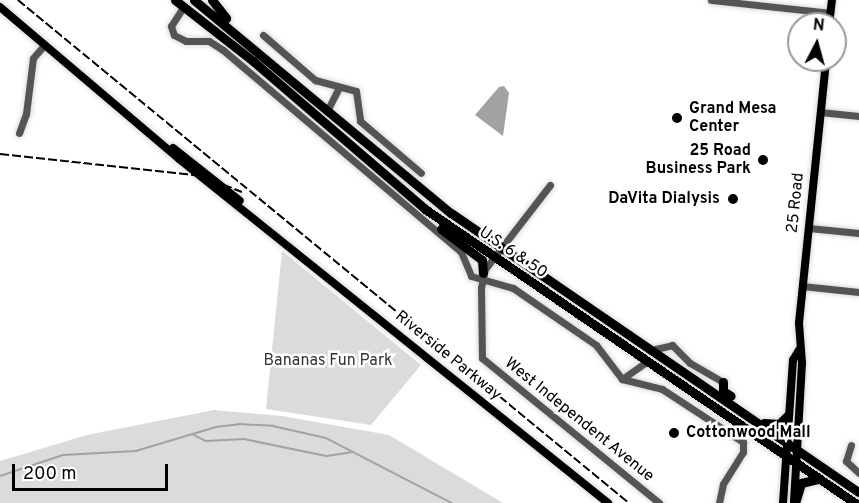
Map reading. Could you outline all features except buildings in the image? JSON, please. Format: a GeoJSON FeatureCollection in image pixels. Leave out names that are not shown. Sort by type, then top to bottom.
{"type":"FeatureCollection","features":[{"type":"Feature","properties":{"kind":"highway","name":"U.S. 6 & 50"},"geometry":{"type":"LineString","coordinates":[[175,0],[186,3],[410,197],[492,257],[855,503]]}},
{"type":"Feature","properties":{"kind":"highway","name":"U.S. 6 & 50"},"geometry":{"type":"LineString","coordinates":[[194,0],[250,43],[404,177],[651,351],[795,446],[859,492]]}},
{"type":"Feature","properties":{"kind":"highway"},"geometry":{"type":"LineString","coordinates":[[212,0],[250,43]]}},
{"type":"Feature","properties":{"kind":"highway"},"geometry":{"type":"LineString","coordinates":[[253,62],[269,69],[318,111],[327,111]]}},
{"type":"Feature","properties":{"kind":"highway"},"geometry":{"type":"LineString","coordinates":[[410,197],[424,216],[482,260],[482,276]]}},
{"type":"Feature","properties":{"kind":"highway"},"geometry":{"type":"LineString","coordinates":[[410,197],[428,204],[488,248],[500,246]]}},
{"type":"Feature","properties":{"kind":"highway"},"geometry":{"type":"LineString","coordinates":[[565,307],[592,319],[633,347],[651,351]]}},
{"type":"Feature","properties":{"kind":"highway"},"geometry":{"type":"LineString","coordinates":[[646,362],[656,361],[696,387],[718,395]]}},
{"type":"Feature","properties":{"kind":"highway"},"geometry":{"type":"LineString","coordinates":[[723,382],[723,391],[743,405],[751,417],[775,424],[788,415]]}},
{"type":"Feature","properties":{"kind":"highway"},"geometry":{"type":"LineString","coordinates":[[794,503],[801,483],[807,479],[820,480],[838,490]]}},
{"type":"Feature","properties":{"kind":"main road","name":"Riverside Parkway"},"geometry":{"type":"LineString","coordinates":[[0,8],[608,503]]}},
{"type":"Feature","properties":{"kind":"main road","name":"25 Road"},"geometry":{"type":"LineString","coordinates":[[794,503],[794,462],[801,370],[799,349],[802,286],[825,72]]}},
{"type":"Feature","properties":{"kind":"main road","name":"25 Road"},"geometry":{"type":"LineString","coordinates":[[783,503],[785,440],[793,360],[799,349]]}},
{"type":"Feature","properties":{"kind":"street"},"geometry":{"type":"LineString","coordinates":[[711,0],[822,12]]}},
{"type":"Feature","properties":{"kind":"street"},"geometry":{"type":"LineString","coordinates":[[186,3],[171,26],[174,35],[186,41],[209,42],[223,50],[461,252],[469,274],[482,276],[513,288],[596,345],[622,379],[662,388],[743,442],[743,452],[723,484],[718,503]]}},
{"type":"Feature","properties":{"kind":"street"},"geometry":{"type":"LineString","coordinates":[[263,34],[311,78],[358,93],[356,114],[360,122],[412,169],[422,173]]}},
{"type":"Feature","properties":{"kind":"street"},"geometry":{"type":"LineString","coordinates":[[19,133],[26,114],[33,58],[45,44]]}},
{"type":"Feature","properties":{"kind":"street"},"geometry":{"type":"LineString","coordinates":[[327,111],[339,87]]}},
{"type":"Feature","properties":{"kind":"street"},"geometry":{"type":"LineString","coordinates":[[820,112],[859,116]]}},
{"type":"Feature","properties":{"kind":"street"},"geometry":{"type":"LineString","coordinates":[[482,276],[500,246],[550,185]]}},
{"type":"Feature","properties":{"kind":"street"},"geometry":{"type":"LineString","coordinates":[[808,228],[859,233]]}},
{"type":"Feature","properties":{"kind":"street","name":"West Independent Avenue"},"geometry":{"type":"LineString","coordinates":[[482,276],[482,358],[659,503]]}},
{"type":"Feature","properties":{"kind":"street"},"geometry":{"type":"LineString","coordinates":[[802,286],[859,292]]}},
{"type":"Feature","properties":{"kind":"street"},"geometry":{"type":"LineString","coordinates":[[651,351],[672,345],[690,363],[723,382]]}},
{"type":"Feature","properties":{"kind":"street"},"geometry":{"type":"LineString","coordinates":[[622,379],[646,362]]}},
{"type":"Feature","properties":{"kind":"street"},"geometry":{"type":"LineString","coordinates":[[850,445],[846,461],[859,473]]}},
{"type":"Feature","properties":{"kind":"green space","name":"Bananas Fun Park"},"geometry":{"type":"Polygon","coordinates":[[[282,251],[421,365],[371,425],[266,409],[282,251]]]}},
{"type":"Feature","properties":{"kind":"green space"},"geometry":{"type":"Polygon","coordinates":[[[214,410],[282,416],[389,435],[503,503],[0,503],[0,461],[87,435],[214,410]]]}},
{"type":"Feature","properties":{"kind":"shaded area"},"geometry":{"type":"Polygon","coordinates":[[[504,86],[509,93],[503,136],[475,115],[499,87],[504,86]]]}},
{"type":"Feature","properties":{"kind":"waterway"},"geometry":{"type":"LineString","coordinates":[[0,476],[63,455],[136,451],[216,427],[239,424],[273,426],[326,438],[452,503]]}},
{"type":"Feature","properties":{"kind":"waterway"},"geometry":{"type":"LineString","coordinates":[[192,434],[206,441],[244,439],[327,456],[351,452]]}},
{"type":"Feature","properties":{"kind":"railway"},"geometry":{"type":"LineString","coordinates":[[18,0],[629,503]]}},
{"type":"Feature","properties":{"kind":"railway"},"geometry":{"type":"LineString","coordinates":[[0,154],[201,176],[242,192]]}},
{"type":"Feature","properties":{"kind":"place","name":"Grand Mesa Center"},"geometry":{"type":"Point","coordinates":[677,118]}},
{"type":"Feature","properties":{"kind":"place","name":"25 Road Business Park"},"geometry":{"type":"Point","coordinates":[763,160]}},
{"type":"Feature","properties":{"kind":"place","name":"DaVita Dialysis"},"geometry":{"type":"Point","coordinates":[733,199]}},
{"type":"Feature","properties":{"kind":"place","name":"Cottonwood Mall"},"geometry":{"type":"Point","coordinates":[674,433]}}]}
